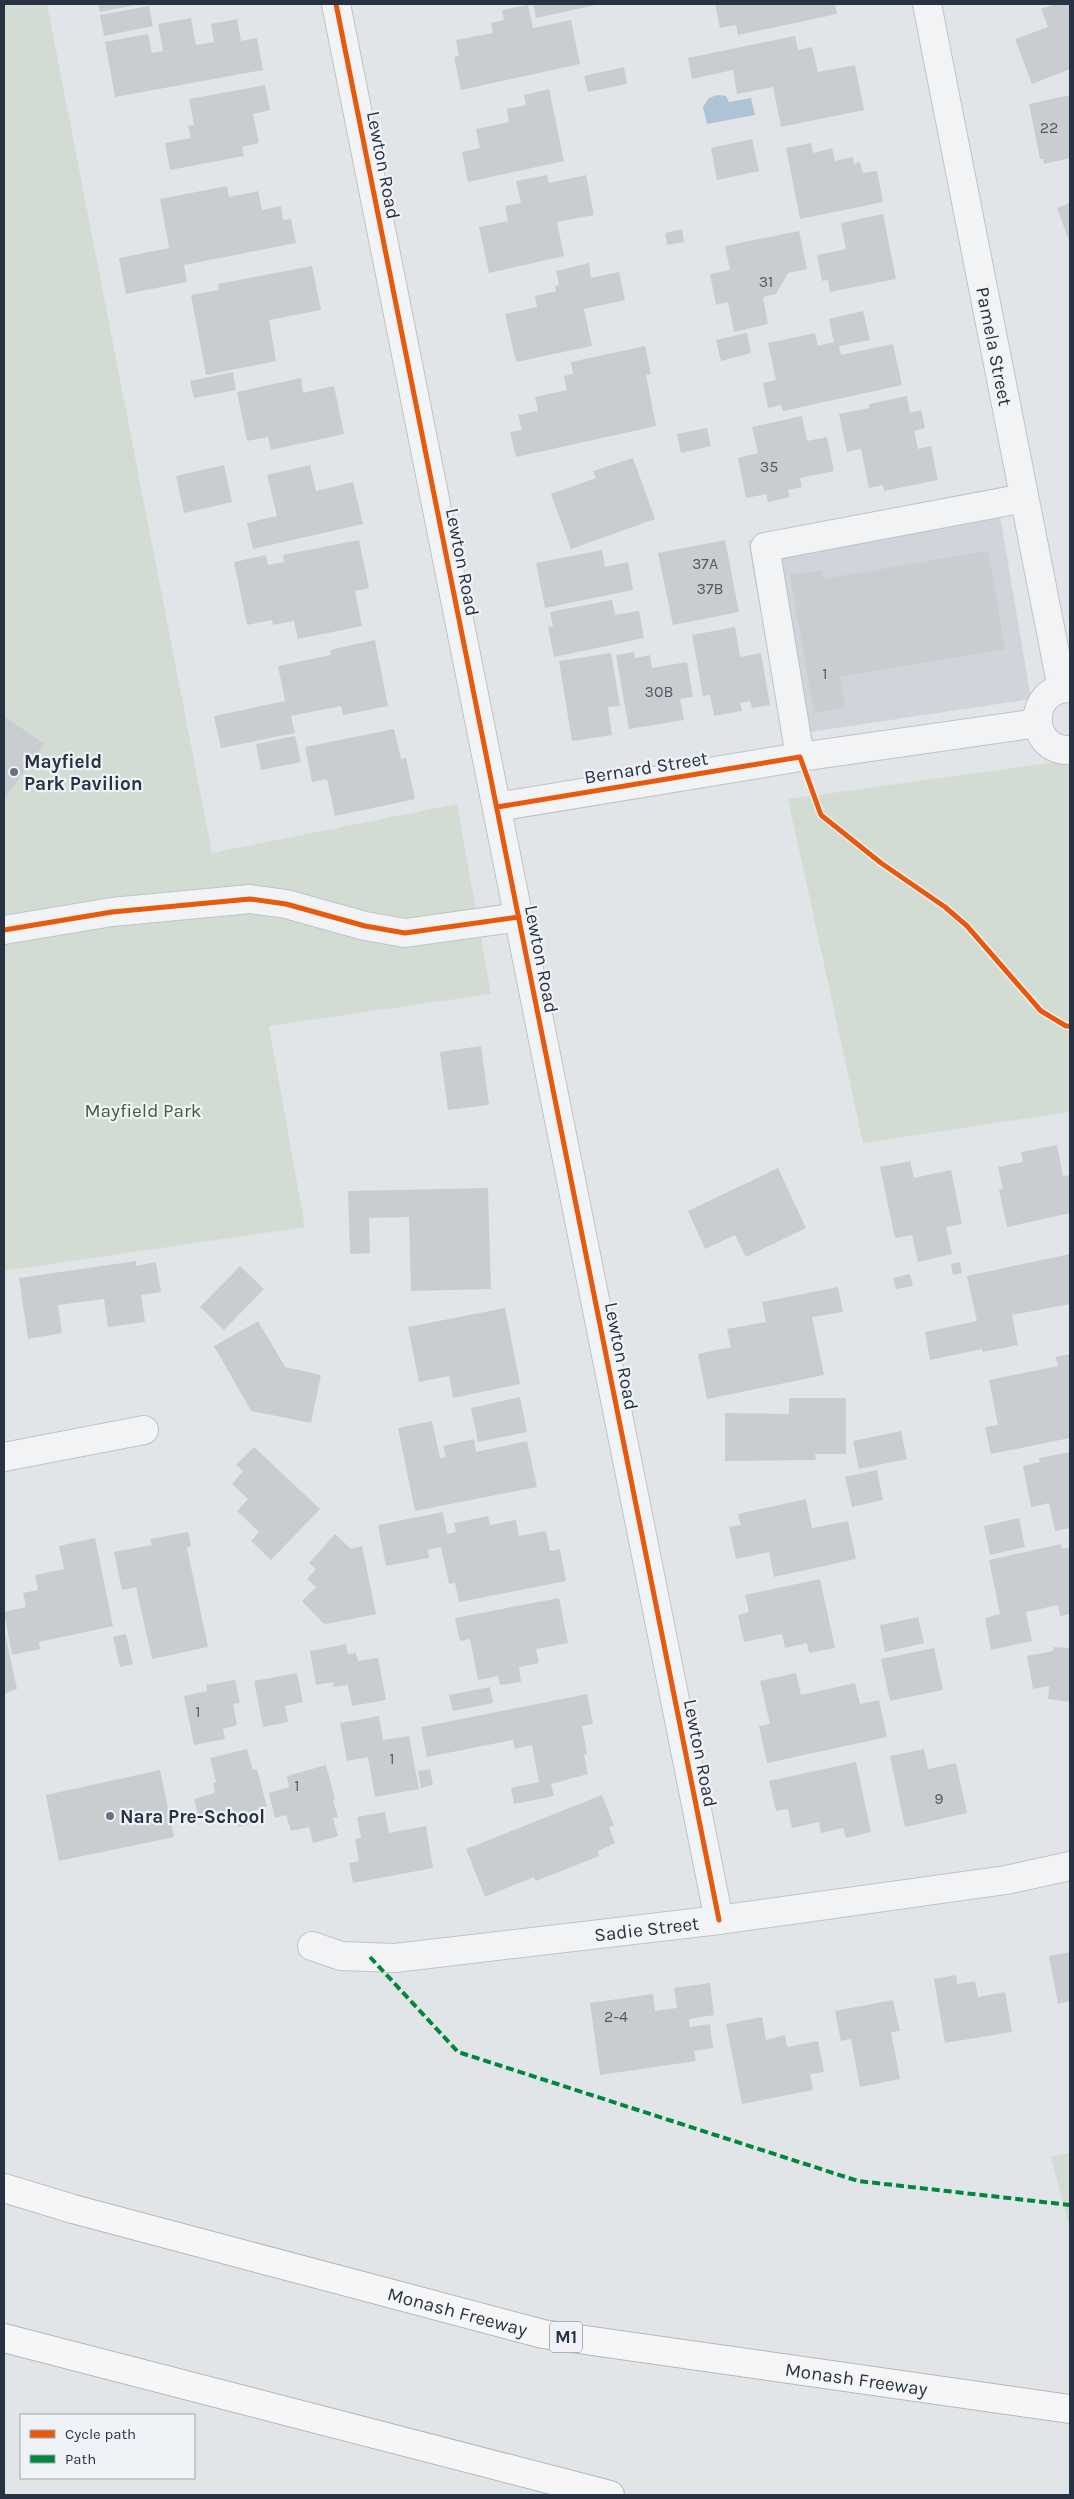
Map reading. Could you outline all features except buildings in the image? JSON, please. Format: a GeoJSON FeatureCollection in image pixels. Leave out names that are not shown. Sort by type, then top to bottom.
{"type":"FeatureCollection","features":[{"type":"Feature","properties":{"kind":"highway","name":"Monash Freeway"},"geometry":{"type":"LineString","coordinates":[[4,2188],[73,2209],[543,2334],[1070,2410]]}},
{"type":"Feature","properties":{"kind":"highway"},"geometry":{"type":"LineString","coordinates":[[4,2338],[610,2495]]}},
{"type":"Feature","properties":{"kind":"street","name":"Lewton Road"},"geometry":{"type":"LineString","coordinates":[[336,4],[719,1920]]}},
{"type":"Feature","properties":{"kind":"street","name":"Pamela Street"},"geometry":{"type":"LineString","coordinates":[[926,4],[1024,498],[1066,688]]}},
{"type":"Feature","properties":{"kind":"street"},"geometry":{"type":"LineString","coordinates":[[800,757],[765,547],[1024,498]]}},
{"type":"Feature","properties":{"kind":"street"},"geometry":{"type":"LineString","coordinates":[[1066,688],[1054,691],[1041,704],[1038,723],[1040,732],[1046,741],[1055,747],[1070,750]]}},
{"type":"Feature","properties":{"kind":"street","name":"Bernard Street"},"geometry":{"type":"LineString","coordinates":[[497,807],[800,757],[1038,723]]}},
{"type":"Feature","properties":{"kind":"street"},"geometry":{"type":"LineString","coordinates":[[4,930],[57,923],[112,912],[250,899],[286,904],[365,926],[405,933],[519,918]]}},
{"type":"Feature","properties":{"kind":"street"},"geometry":{"type":"LineString","coordinates":[[4,1456],[144,1430]]}},
{"type":"Feature","properties":{"kind":"street","name":"Sadie Street"},"geometry":{"type":"LineString","coordinates":[[312,1946],[341,1956],[395,1958],[719,1920],[1006,1880],[1070,1866]]}},
{"type":"Feature","properties":{"kind":"shaded area"},"geometry":{"type":"Polygon","coordinates":[[[997,498],[1031,699],[783,736],[748,541],[997,498]]]}},
{"type":"Feature","properties":{"kind":"green space","name":"Mayfield Park"},"geometry":{"type":"Polygon","coordinates":[[[4,4],[47,4],[212,853],[457,804],[491,994],[269,1026],[305,1227],[4,1271],[4,4]]]}},
{"type":"Feature","properties":{"kind":"green space"},"geometry":{"type":"Polygon","coordinates":[[[1070,760],[1070,1112],[863,1143],[788,799],[1070,760]]]}},
{"type":"Feature","properties":{"kind":"green space"},"geometry":{"type":"Polygon","coordinates":[[[1070,2153],[1070,2230],[1051,2157],[1070,2153]]]}},
{"type":"Feature","properties":{"kind":"water"},"geometry":{"type":"Polygon","coordinates":[[[717,95],[726,96],[729,102],[751,98],[755,115],[707,124],[703,107],[709,98],[717,95]]]}},
{"type":"Feature","properties":{"kind":"marked path"},"geometry":{"type":"LineString","coordinates":[[370,1957],[458,2052],[858,2181],[1070,2205]]}},
{"type":"Feature","properties":{"kind":"cycle path"},"geometry":{"type":"LineString","coordinates":[[336,4],[719,1920]]}},
{"type":"Feature","properties":{"kind":"cycle path"},"geometry":{"type":"LineString","coordinates":[[497,807],[800,757],[821,815],[881,863],[945,907],[967,926],[1041,1011],[1066,1026],[1070,1026]]}},
{"type":"Feature","properties":{"kind":"cycle path"},"geometry":{"type":"LineString","coordinates":[[4,930],[112,912],[250,899],[286,904],[365,926],[405,933],[519,917]]}},
{"type":"Feature","properties":{"kind":"place","name":"Mayfield Park Pavilion"},"geometry":{"type":"Point","coordinates":[14,772]}},
{"type":"Feature","properties":{"kind":"place","name":"Nara Pre-School"},"geometry":{"type":"Point","coordinates":[110,1816]}}]}
